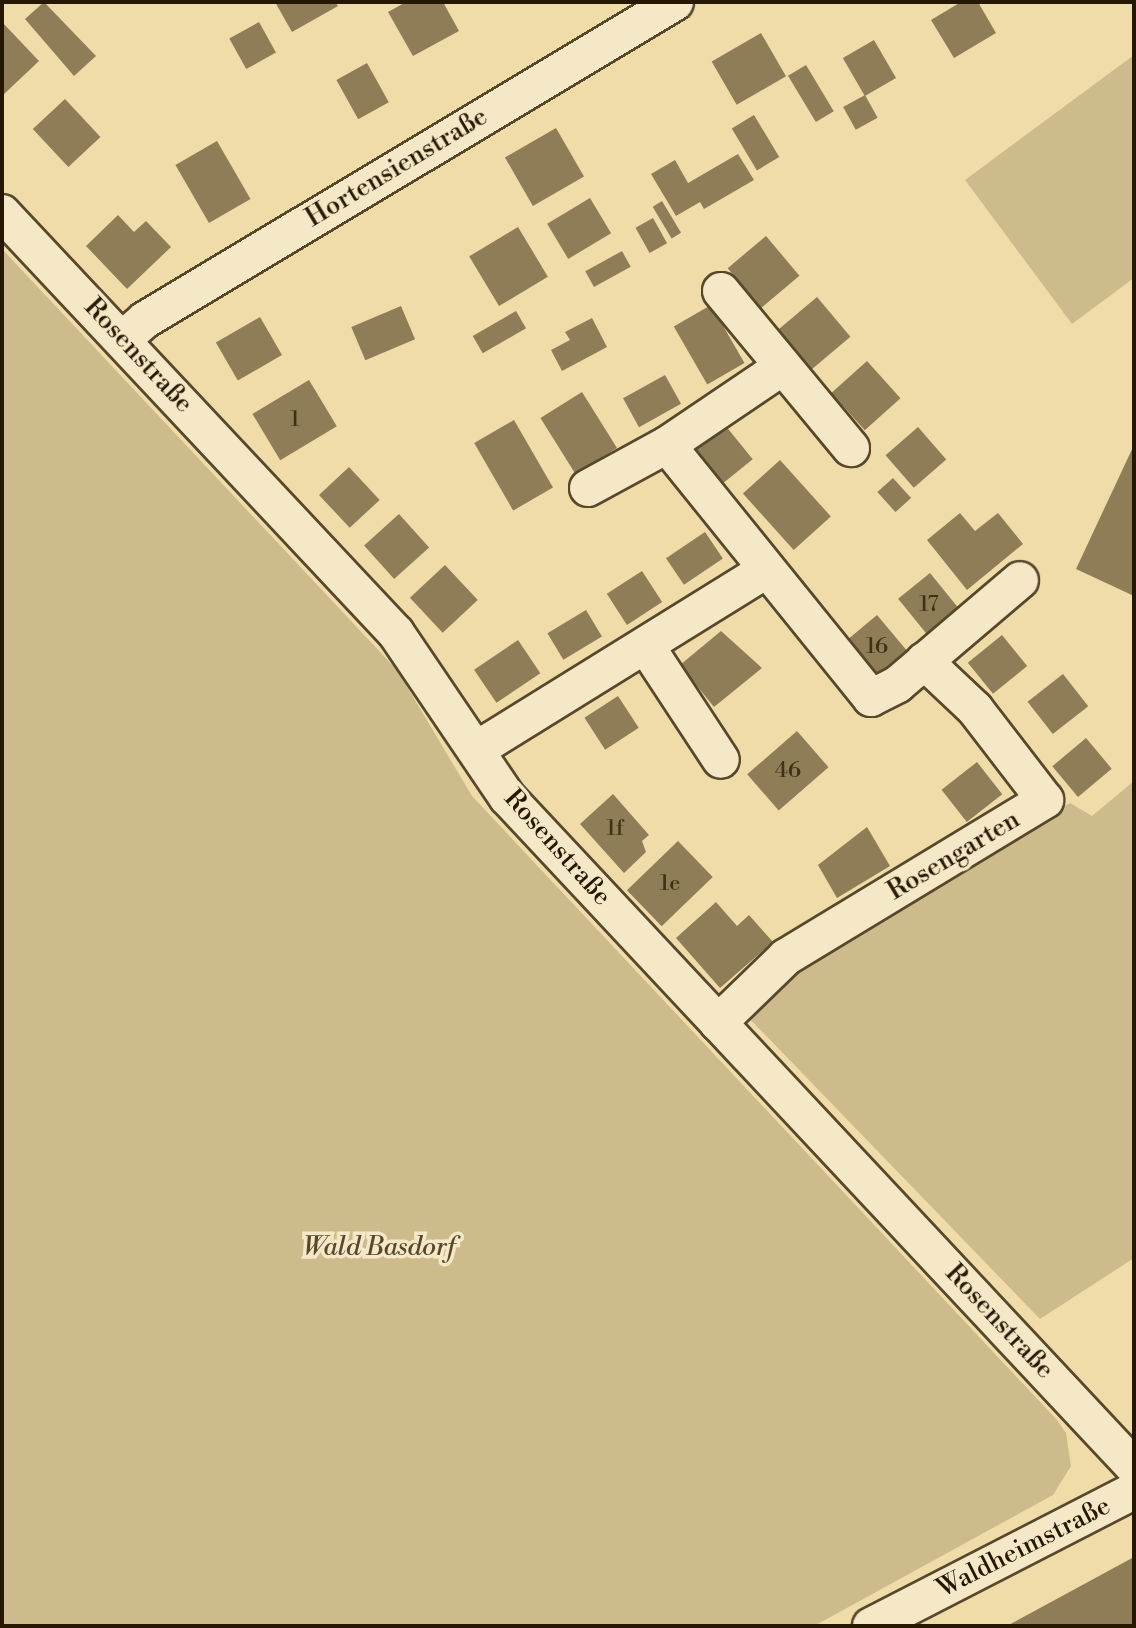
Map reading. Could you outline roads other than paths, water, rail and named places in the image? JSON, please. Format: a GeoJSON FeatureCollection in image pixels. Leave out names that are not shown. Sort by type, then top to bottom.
{"type":"FeatureCollection","features":[{"type":"Feature","properties":{"kind":"street","name":"Hortensienstraße"},"geometry":{"type":"LineString","coordinates":[[123,339],[145,320],[675,2]]}},
{"type":"Feature","properties":{"kind":"street","name":"Rosenstraße"},"geometry":{"type":"LineString","coordinates":[[2,213],[396,633],[479,748],[507,797],[1134,1467]]}},
{"type":"Feature","properties":{"kind":"street"},"geometry":{"type":"LineString","coordinates":[[721,291],[851,448]]}},
{"type":"Feature","properties":{"kind":"street"},"geometry":{"type":"LineString","coordinates":[[588,488],[667,445],[782,367]]}},
{"type":"Feature","properties":{"kind":"street"},"geometry":{"type":"LineString","coordinates":[[667,445],[765,571],[871,698],[924,661],[1020,580]]}},
{"type":"Feature","properties":{"kind":"street"},"geometry":{"type":"LineString","coordinates":[[479,748],[765,571]]}},
{"type":"Feature","properties":{"kind":"street"},"geometry":{"type":"LineString","coordinates":[[646,646],[721,760]]}},
{"type":"Feature","properties":{"kind":"street","name":"Rosengarten"},"geometry":{"type":"LineString","coordinates":[[718,1023],[786,957],[1045,800],[975,709],[924,661]]}},
{"type":"Feature","properties":{"kind":"street","name":"Waldheimstraße"},"geometry":{"type":"LineString","coordinates":[[871,1626],[1134,1491]]}},
{"type":"Feature","properties":{"kind":"park label","name":"Wald Basdorf"},"geometry":{"type":"Point","coordinates":[379,1248]}}]}
